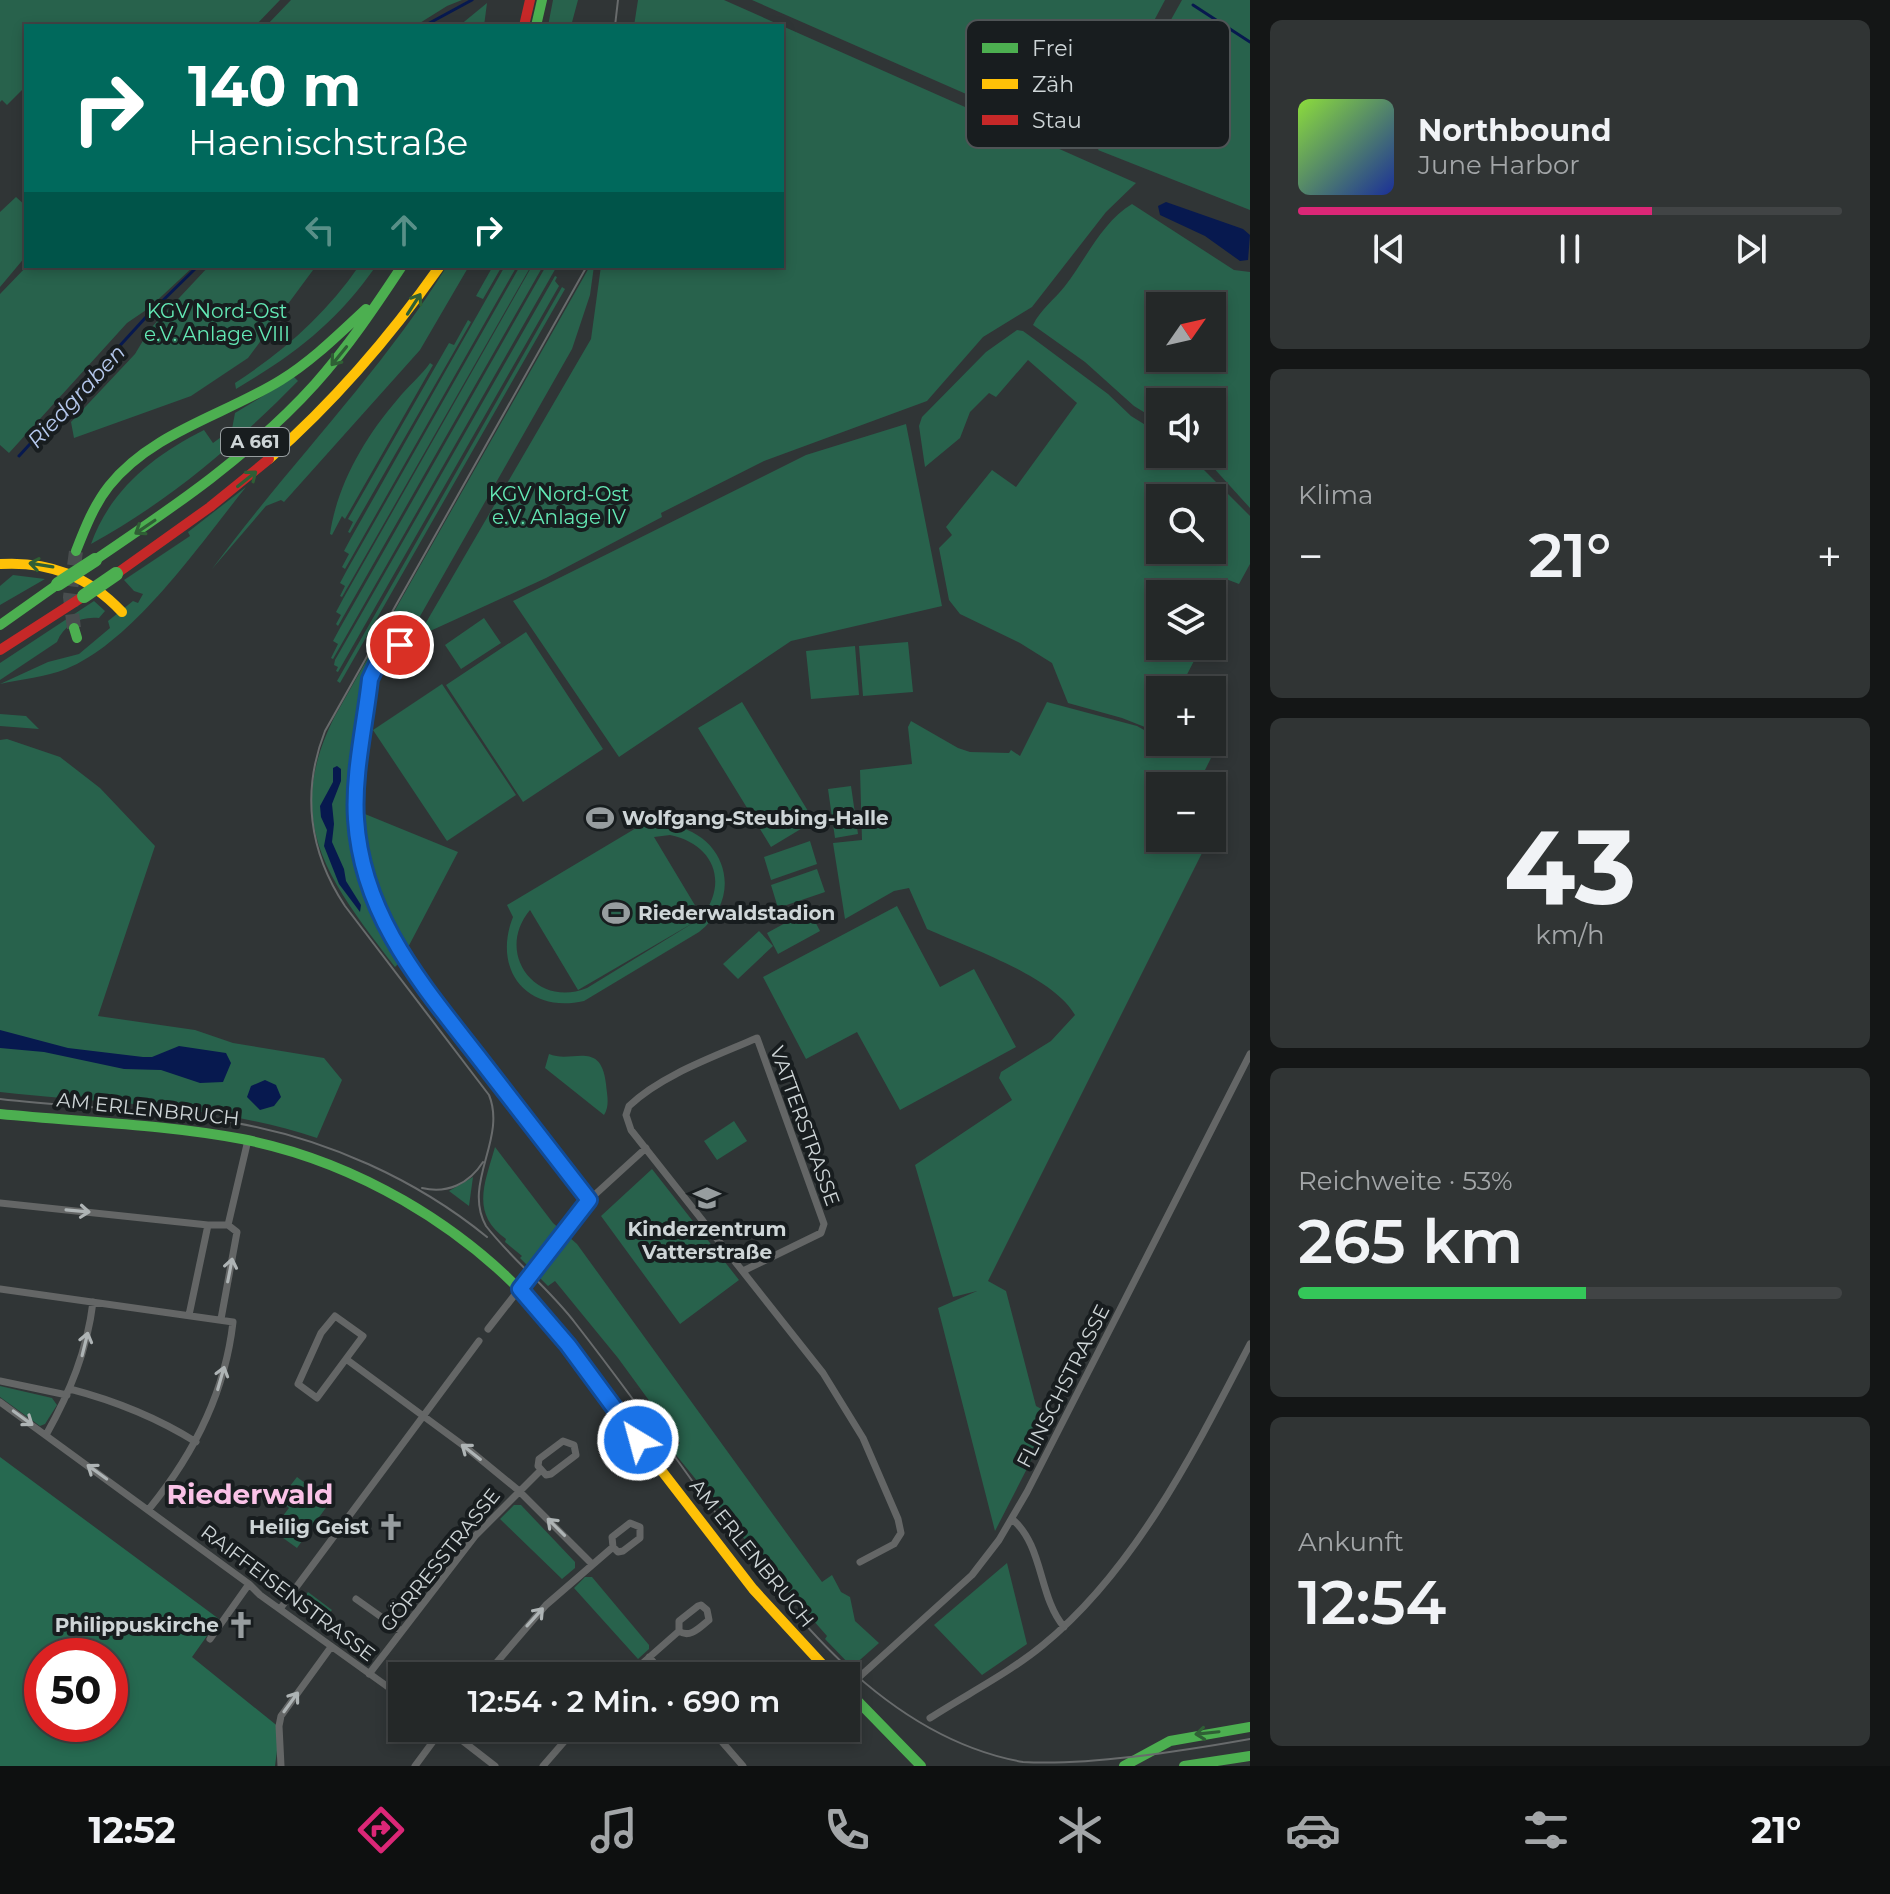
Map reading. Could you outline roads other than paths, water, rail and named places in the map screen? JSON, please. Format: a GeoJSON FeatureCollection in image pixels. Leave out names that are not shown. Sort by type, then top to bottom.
{"type":"FeatureCollection","features":[{"type":"Feature","properties":{"kind":"main road"},"geometry":{"type":"LineString","coordinates":[[524,24],[530,0]]}},
{"type":"Feature","properties":{"kind":"main road"},"geometry":{"type":"LineString","coordinates":[[536,24],[542,0]]}},
{"type":"Feature","properties":{"kind":"main road","name":"A 661"},"geometry":{"type":"LineString","coordinates":[[0,625],[196,491],[265,434],[338,358],[401,268]]}},
{"type":"Feature","properties":{"kind":"main road","name":"A 661"},"geometry":{"type":"LineString","coordinates":[[0,650],[84,596],[227,496],[274,457],[332,403],[397,329],[439,268]]}},
{"type":"Feature","properties":{"kind":"main road"},"geometry":{"type":"LineString","coordinates":[[76,551],[92,509],[109,484],[128,465],[164,440],[283,378],[330,342],[384,292]]}},
{"type":"Feature","properties":{"kind":"main road"},"geometry":{"type":"LineString","coordinates":[[0,564],[28,563],[64,570],[96,587],[122,612]]}},
{"type":"Feature","properties":{"kind":"main road","name":"AM ERLENBRUCH"},"geometry":{"type":"LineString","coordinates":[[0,1114],[248,1140],[311,1158],[390,1194],[451,1232],[520,1289],[568,1345],[735,1569],[819,1662]]}},
{"type":"Feature","properties":{"kind":"main road"},"geometry":{"type":"LineString","coordinates":[[860,1704],[914,1764]]}},
{"type":"Feature","properties":{"kind":"main road"},"geometry":{"type":"LineString","coordinates":[[1124,1766],[1165,1741],[1250,1727]]}},
{"type":"Feature","properties":{"kind":"main road"},"geometry":{"type":"LineString","coordinates":[[1184,1766],[1250,1756]]}},
{"type":"Feature","properties":{"kind":"street"},"geometry":{"type":"LineString","coordinates":[[400,645],[377,664],[370,679],[355,803],[361,861],[371,896],[406,963],[589,1200]]}},
{"type":"Feature","properties":{"kind":"street","name":"VATTERSTRASSE"},"geometry":{"type":"LineString","coordinates":[[646,1148],[629,1124],[627,1110],[632,1102],[684,1071],[757,1038],[824,1224],[821,1233],[743,1271]]}},
{"type":"Feature","properties":{"kind":"street","name":"FLINSCHSTRASSE"},"geometry":{"type":"LineString","coordinates":[[860,1676],[972,1575],[1012,1519],[1250,1054]]}},
{"type":"Feature","properties":{"kind":"street"},"geometry":{"type":"LineString","coordinates":[[228,1225],[248,1140]]}},
{"type":"Feature","properties":{"kind":"street"},"geometry":{"type":"LineString","coordinates":[[488,1329],[589,1200],[646,1148],[810,1354],[854,1421],[898,1519],[901,1533],[899,1539],[860,1562]]}},
{"type":"Feature","properties":{"kind":"street"},"geometry":{"type":"LineString","coordinates":[[0,1203],[228,1225],[237,1232],[221,1319]]}},
{"type":"Feature","properties":{"kind":"street"},"geometry":{"type":"LineString","coordinates":[[189,1315],[208,1225]]}},
{"type":"Feature","properties":{"kind":"street"},"geometry":{"type":"LineString","coordinates":[[0,1289],[233,1322],[215,1400],[196,1442],[170,1484],[149,1509]]}},
{"type":"Feature","properties":{"kind":"street"},"geometry":{"type":"LineString","coordinates":[[46,1435],[69,1392],[85,1349],[93,1302]]}},
{"type":"Feature","properties":{"kind":"street"},"geometry":{"type":"LineString","coordinates":[[335,1316],[363,1336],[346,1359],[317,1398],[298,1384],[321,1333],[335,1316]]}},
{"type":"Feature","properties":{"kind":"street"},"geometry":{"type":"LineString","coordinates":[[280,1609],[479,1341]]}},
{"type":"Feature","properties":{"kind":"street"},"geometry":{"type":"LineString","coordinates":[[930,1718],[1035,1651],[1100,1591],[1181,1476],[1250,1344]]}},
{"type":"Feature","properties":{"kind":"street"},"geometry":{"type":"LineString","coordinates":[[346,1359],[518,1490],[592,1564]]}},
{"type":"Feature","properties":{"kind":"street"},"geometry":{"type":"LineString","coordinates":[[0,1381],[104,1397],[140,1411],[196,1442]]}},
{"type":"Feature","properties":{"kind":"street","name":"RAIFFEISENSTRASSE"},"geometry":{"type":"LineString","coordinates":[[0,1402],[388,1687]]}},
{"type":"Feature","properties":{"kind":"street","name":"GÖRRESSTRASSE"},"geometry":{"type":"LineString","coordinates":[[563,1441],[574,1445],[576,1455],[551,1474],[540,1471],[539,1459],[563,1441]]}},
{"type":"Feature","properties":{"kind":"street","name":"GÖRRESSTRASSE"},"geometry":{"type":"LineString","coordinates":[[369,1674],[467,1545],[540,1471]]}},
{"type":"Feature","properties":{"kind":"street"},"geometry":{"type":"LineString","coordinates":[[1012,1519],[1029,1537],[1051,1610],[1064,1627]]}},
{"type":"Feature","properties":{"kind":"street"},"geometry":{"type":"LineString","coordinates":[[630,1523],[640,1527],[640,1538],[623,1551],[618,1552],[613,1547],[612,1537],[630,1523]]}},
{"type":"Feature","properties":{"kind":"street"},"geometry":{"type":"LineString","coordinates":[[497,1662],[546,1605],[613,1547]]}},
{"type":"Feature","properties":{"kind":"street"},"geometry":{"type":"LineString","coordinates":[[210,1639],[249,1584]]}},
{"type":"Feature","properties":{"kind":"street"},"geometry":{"type":"LineString","coordinates":[[356,1599],[401,1631]]}},
{"type":"Feature","properties":{"kind":"street"},"geometry":{"type":"LineString","coordinates":[[643,1662],[679,1631],[679,1621],[698,1606],[707,1610],[709,1620],[690,1634],[684,1635],[679,1631]]}},
{"type":"Feature","properties":{"kind":"street"},"geometry":{"type":"LineString","coordinates":[[281,1766],[281,1716],[331,1647]]}},
{"type":"Feature","properties":{"kind":"street"},"geometry":{"type":"LineString","coordinates":[[649,1657],[653,1662]]}},
{"type":"Feature","properties":{"kind":"street"},"geometry":{"type":"LineString","coordinates":[[415,1766],[433,1742]]}},
{"type":"Feature","properties":{"kind":"street"},"geometry":{"type":"LineString","coordinates":[[463,1742],[495,1766]]}},
{"type":"Feature","properties":{"kind":"street"},"geometry":{"type":"LineString","coordinates":[[543,1766],[564,1742]]}},
{"type":"Feature","properties":{"kind":"street"},"geometry":{"type":"LineString","coordinates":[[722,1742],[741,1765]]}},
{"type":"Feature","properties":{"kind":"waterway","name":"Riedgraben"},"geometry":{"type":"LineString","coordinates":[[428,24],[472,0]]}},
{"type":"Feature","properties":{"kind":"waterway","name":"Riedgraben"},"geometry":{"type":"LineString","coordinates":[[1193,5],[1216,20]]}},
{"type":"Feature","properties":{"kind":"waterway","name":"Riedgraben"},"geometry":{"type":"LineString","coordinates":[[1230,29],[1250,42]]}},
{"type":"Feature","properties":{"kind":"waterway","name":"Riedgraben"},"geometry":{"type":"LineString","coordinates":[[19,456],[147,316],[196,268]]}},
{"type":"Feature","properties":{"kind":"tunnel"},"geometry":{"type":"LineString","coordinates":[[74,628],[70,597],[76,551]]}},
{"type":"Feature","properties":{"kind":"tram line"},"geometry":{"type":"LineString","coordinates":[[615,24],[618,0]]}},
{"type":"Feature","properties":{"kind":"tram line"},"geometry":{"type":"LineString","coordinates":[[586,268],[325,731],[313,776],[312,821],[323,864],[333,885],[345,906],[489,1095],[493,1128],[479,1194],[480,1210],[486,1226],[576,1324],[730,1532],[799,1617],[837,1657],[878,1693],[922,1724],[971,1747],[1023,1762],[1106,1760],[1250,1739]]}},
{"type":"Feature","properties":{"kind":"tram line"},"geometry":{"type":"LineString","coordinates":[[0,1099],[207,1118],[303,1139],[369,1164],[400,1180],[460,1216],[487,1237]]}},
{"type":"Feature","properties":{"kind":"tram line"},"geometry":{"type":"LineString","coordinates":[[422,1188],[440,1190],[457,1186],[483,1162]]}},
{"type":"Feature","properties":{"kind":"place","name":"Wolfgang-Steubing-Halle"},"geometry":{"type":"Point","coordinates":[600,818]}},
{"type":"Feature","properties":{"kind":"place","name":"Riederwaldstadion"},"geometry":{"type":"Point","coordinates":[616,913]}},
{"type":"Feature","properties":{"kind":"place","name":"Kinderzentrum Vatterstraße"},"geometry":{"type":"Point","coordinates":[707,1198]}},
{"type":"Feature","properties":{"kind":"place","name":"Heilig Geist"},"geometry":{"type":"Point","coordinates":[391,1527]}},
{"type":"Feature","properties":{"kind":"place","name":"Philippuskirche"},"geometry":{"type":"Point","coordinates":[241,1625]}},
{"type":"Feature","properties":{"kind":"district","name":"Riederwald"},"geometry":{"type":"Point","coordinates":[250,1494]}},
{"type":"Feature","properties":{"kind":"park label","name":"KGV Nord-Ost e.V. Anlage VIII"},"geometry":{"type":"Point","coordinates":[217,322]}},
{"type":"Feature","properties":{"kind":"park label","name":"KGV Nord-Ost e.V. Anlage IV"},"geometry":{"type":"Point","coordinates":[559,506]}}]}
